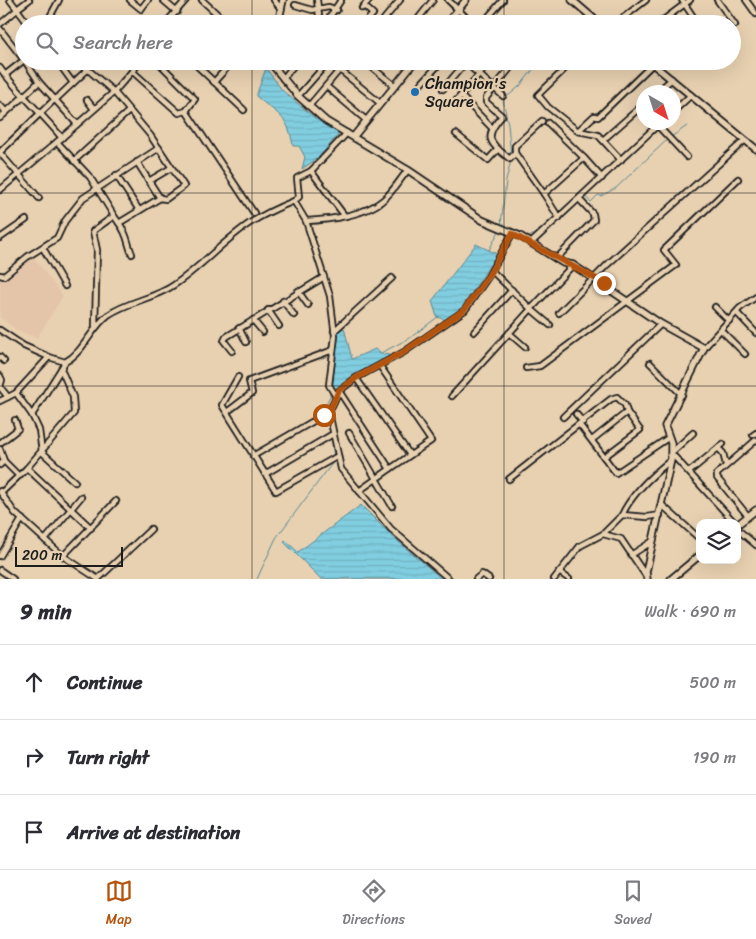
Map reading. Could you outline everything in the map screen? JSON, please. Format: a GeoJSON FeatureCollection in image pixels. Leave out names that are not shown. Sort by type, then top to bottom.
{"type":"FeatureCollection","features":[{"type":"Feature","properties":{"kind":"street"},"geometry":{"type":"LineString","coordinates":[[10,0],[21,15]]}},
{"type":"Feature","properties":{"kind":"street"},"geometry":{"type":"LineString","coordinates":[[0,24],[29,0]]}},
{"type":"Feature","properties":{"kind":"street"},"geometry":{"type":"LineString","coordinates":[[51,15],[59,0]]}},
{"type":"Feature","properties":{"kind":"street"},"geometry":{"type":"LineString","coordinates":[[130,0],[141,9],[148,0]]}},
{"type":"Feature","properties":{"kind":"street"},"geometry":{"type":"LineString","coordinates":[[163,0],[177,12]]}},
{"type":"Feature","properties":{"kind":"street"},"geometry":{"type":"LineString","coordinates":[[174,15],[186,0]]}},
{"type":"Feature","properties":{"kind":"street"},"geometry":{"type":"LineString","coordinates":[[202,0],[218,15]]}},
{"type":"Feature","properties":{"kind":"street"},"geometry":{"type":"LineString","coordinates":[[274,0],[281,9]]}},
{"type":"Feature","properties":{"kind":"street"},"geometry":{"type":"LineString","coordinates":[[280,15],[283,0]]}},
{"type":"Feature","properties":{"kind":"street"},"geometry":{"type":"LineString","coordinates":[[317,0],[319,15]]}},
{"type":"Feature","properties":{"kind":"street"},"geometry":{"type":"LineString","coordinates":[[369,0],[363,7],[372,15]]}},
{"type":"Feature","properties":{"kind":"street"},"geometry":{"type":"LineString","coordinates":[[388,15],[400,0]]}},
{"type":"Feature","properties":{"kind":"street"},"geometry":{"type":"LineString","coordinates":[[421,15],[433,0]]}},
{"type":"Feature","properties":{"kind":"street"},"geometry":{"type":"LineString","coordinates":[[448,0],[464,15]]}},
{"type":"Feature","properties":{"kind":"street"},"geometry":{"type":"LineString","coordinates":[[454,15],[466,0]]}},
{"type":"Feature","properties":{"kind":"street"},"geometry":{"type":"LineString","coordinates":[[489,15],[502,0]]}},
{"type":"Feature","properties":{"kind":"street"},"geometry":{"type":"LineString","coordinates":[[572,0],[590,15]]}},
{"type":"Feature","properties":{"kind":"street"},"geometry":{"type":"LineString","coordinates":[[626,15],[646,0]]}},
{"type":"Feature","properties":{"kind":"street"},"geometry":{"type":"LineString","coordinates":[[669,15],[684,2],[690,0]]}},
{"type":"Feature","properties":{"kind":"street"},"geometry":{"type":"LineString","coordinates":[[717,0],[728,15]]}},
{"type":"Feature","properties":{"kind":"street"},"geometry":{"type":"LineString","coordinates":[[746,0],[756,14]]}},
{"type":"Feature","properties":{"kind":"street"},"geometry":{"type":"LineString","coordinates":[[332,15],[339,1]]}},
{"type":"Feature","properties":{"kind":"street"},"geometry":{"type":"LineString","coordinates":[[684,2],[692,15]]}},
{"type":"Feature","properties":{"kind":"street"},"geometry":{"type":"LineString","coordinates":[[295,5],[312,10],[329,7],[336,10]]}},
{"type":"Feature","properties":{"kind":"street"},"geometry":{"type":"LineString","coordinates":[[312,10],[316,15]]}},
{"type":"Feature","properties":{"kind":"street"},"geometry":{"type":"LineString","coordinates":[[0,30],[15,49]]}},
{"type":"Feature","properties":{"kind":"street"},"geometry":{"type":"LineString","coordinates":[[5,75],[15,67]]}},
{"type":"Feature","properties":{"kind":"street"},"geometry":{"type":"LineString","coordinates":[[0,68],[23,95],[41,112],[62,138]]}},
{"type":"Feature","properties":{"kind":"street"},"geometry":{"type":"LineString","coordinates":[[31,70],[39,82],[77,124]]}},
{"type":"Feature","properties":{"kind":"street"},"geometry":{"type":"LineString","coordinates":[[64,70],[73,83]]}},
{"type":"Feature","properties":{"kind":"street"},"geometry":{"type":"LineString","coordinates":[[39,198],[0,152],[87,70]]}},
{"type":"Feature","properties":{"kind":"street"},"geometry":{"type":"LineString","coordinates":[[89,70],[114,92],[159,148],[183,188],[164,200],[160,198],[119,222]]}},
{"type":"Feature","properties":{"kind":"street"},"geometry":{"type":"LineString","coordinates":[[0,190],[114,92],[132,71],[179,113],[186,111],[195,99],[166,70]]}},
{"type":"Feature","properties":{"kind":"street"},"geometry":{"type":"LineString","coordinates":[[201,70],[244,110]]}},
{"type":"Feature","properties":{"kind":"street"},"geometry":{"type":"LineString","coordinates":[[214,82],[225,70]]}},
{"type":"Feature","properties":{"kind":"street"},"geometry":{"type":"LineString","coordinates":[[278,70],[283,79],[309,106],[350,135],[408,170],[482,220],[504,228],[556,259],[573,265],[661,324],[704,348]]}},
{"type":"Feature","properties":{"kind":"street"},"geometry":{"type":"LineString","coordinates":[[283,79],[290,70]]}},
{"type":"Feature","properties":{"kind":"street"},"geometry":{"type":"LineString","coordinates":[[298,96],[322,70]]}},
{"type":"Feature","properties":{"kind":"street"},"geometry":{"type":"LineString","coordinates":[[309,106],[340,70],[380,103]]}},
{"type":"Feature","properties":{"kind":"street"},"geometry":{"type":"LineString","coordinates":[[375,70],[394,85]]}},
{"type":"Feature","properties":{"kind":"street"},"geometry":{"type":"LineString","coordinates":[[32,415],[65,362],[79,351],[96,326],[126,305],[172,287],[249,224],[298,197],[296,180],[311,171],[366,120],[406,70]]}},
{"type":"Feature","properties":{"kind":"street"},"geometry":{"type":"LineString","coordinates":[[420,86],[434,70]]}},
{"type":"Feature","properties":{"kind":"street"},"geometry":{"type":"LineString","coordinates":[[443,89],[459,70]]}},
{"type":"Feature","properties":{"kind":"street"},"geometry":{"type":"LineString","coordinates":[[475,70],[503,96]]}},
{"type":"Feature","properties":{"kind":"street"},"geometry":{"type":"LineString","coordinates":[[456,102],[484,70]]}},
{"type":"Feature","properties":{"kind":"street"},"geometry":{"type":"LineString","coordinates":[[509,70],[487,96],[486,102],[502,116],[492,128],[490,136],[498,149],[510,159],[515,154]]}},
{"type":"Feature","properties":{"kind":"street"},"geometry":{"type":"LineString","coordinates":[[563,70],[538,95],[548,107],[578,132],[598,135],[621,160]]}},
{"type":"Feature","properties":{"kind":"street"},"geometry":{"type":"LineString","coordinates":[[578,132],[594,116],[598,117],[645,70]]}},
{"type":"Feature","properties":{"kind":"street"},"geometry":{"type":"LineString","coordinates":[[662,70],[756,150]]}},
{"type":"Feature","properties":{"kind":"street"},"geometry":{"type":"LineString","coordinates":[[665,85],[672,79]]}},
{"type":"Feature","properties":{"kind":"street"},"geometry":{"type":"LineString","coordinates":[[0,118],[39,82]]}},
{"type":"Feature","properties":{"kind":"street"},"geometry":{"type":"LineString","coordinates":[[326,86],[366,120]]}},
{"type":"Feature","properties":{"kind":"street"},"geometry":{"type":"LineString","coordinates":[[681,104],[691,94]]}},
{"type":"Feature","properties":{"kind":"street"},"geometry":{"type":"LineString","coordinates":[[461,96],[492,128]]}},
{"type":"Feature","properties":{"kind":"street"},"geometry":{"type":"LineString","coordinates":[[87,100],[94,108]]}},
{"type":"Feature","properties":{"kind":"street"},"geometry":{"type":"LineString","coordinates":[[0,105],[6,112]]}},
{"type":"Feature","properties":{"kind":"street"},"geometry":{"type":"LineString","coordinates":[[74,160],[129,111]]}},
{"type":"Feature","properties":{"kind":"street"},"geometry":{"type":"LineString","coordinates":[[186,111],[254,213]]}},
{"type":"Feature","properties":{"kind":"street"},"geometry":{"type":"LineString","coordinates":[[603,140],[636,111]]}},
{"type":"Feature","properties":{"kind":"street"},"geometry":{"type":"LineString","coordinates":[[542,121],[515,146],[515,154],[559,218]]}},
{"type":"Feature","properties":{"kind":"street"},"geometry":{"type":"LineString","coordinates":[[548,123],[602,178]]}},
{"type":"Feature","properties":{"kind":"street"},"geometry":{"type":"LineString","coordinates":[[532,243],[654,130]]}},
{"type":"Feature","properties":{"kind":"street"},"geometry":{"type":"LineString","coordinates":[[665,130],[687,157]]}},
{"type":"Feature","properties":{"kind":"street"},"geometry":{"type":"LineString","coordinates":[[456,134],[488,160],[498,149]]}},
{"type":"Feature","properties":{"kind":"street"},"geometry":{"type":"LineString","coordinates":[[560,313],[594,278],[745,140]]}},
{"type":"Feature","properties":{"kind":"street"},"geometry":{"type":"LineString","coordinates":[[57,142],[90,177],[95,188],[128,236],[128,244],[132,254]]}},
{"type":"Feature","properties":{"kind":"street"},"geometry":{"type":"LineString","coordinates":[[0,274],[4,276],[27,257],[57,238],[65,221],[83,198],[95,188],[159,148]]}},
{"type":"Feature","properties":{"kind":"street"},"geometry":{"type":"LineString","coordinates":[[544,194],[584,158]]}},
{"type":"Feature","properties":{"kind":"street"},"geometry":{"type":"LineString","coordinates":[[137,162],[160,198]]}},
{"type":"Feature","properties":{"kind":"street"},"geometry":{"type":"LineString","coordinates":[[149,181],[171,168]]}},
{"type":"Feature","properties":{"kind":"street"},"geometry":{"type":"LineString","coordinates":[[306,221],[323,220],[368,210],[384,199],[408,170]]}},
{"type":"Feature","properties":{"kind":"street"},"geometry":{"type":"LineString","coordinates":[[311,171],[344,215]]}},
{"type":"Feature","properties":{"kind":"street"},"geometry":{"type":"LineString","coordinates":[[116,175],[139,210]]}},
{"type":"Feature","properties":{"kind":"street"},"geometry":{"type":"LineString","coordinates":[[526,368],[540,366],[676,265],[664,250],[738,179]]}},
{"type":"Feature","properties":{"kind":"street"},"geometry":{"type":"LineString","coordinates":[[556,259],[594,220],[593,214],[579,199]]}},
{"type":"Feature","properties":{"kind":"street"},"geometry":{"type":"LineString","coordinates":[[294,200],[306,221],[330,296],[334,331],[329,386],[353,409],[390,469]]}},
{"type":"Feature","properties":{"kind":"street"},"geometry":{"type":"LineString","coordinates":[[96,326],[97,250],[93,231],[114,216]]}},
{"type":"Feature","properties":{"kind":"street"},"geometry":{"type":"LineString","coordinates":[[0,238],[26,220]]}},
{"type":"Feature","properties":{"kind":"street"},"geometry":{"type":"LineString","coordinates":[[449,579],[391,529],[341,469],[335,458],[327,413],[335,392],[437,330],[464,310],[492,271],[512,234]]}},
{"type":"Feature","properties":{"kind":"street"},"geometry":{"type":"LineString","coordinates":[[43,248],[65,286]]}},
{"type":"Feature","properties":{"kind":"street"},"geometry":{"type":"LineString","coordinates":[[452,396],[531,308],[573,265]]}},
{"type":"Feature","properties":{"kind":"street"},"geometry":{"type":"LineString","coordinates":[[492,271],[550,325]]}},
{"type":"Feature","properties":{"kind":"street"},"geometry":{"type":"LineString","coordinates":[[232,351],[223,340],[298,291],[324,277]]}},
{"type":"Feature","properties":{"kind":"street"},"geometry":{"type":"LineString","coordinates":[[334,331],[392,278]]}},
{"type":"Feature","properties":{"kind":"street"},"geometry":{"type":"LineString","coordinates":[[474,332],[512,290]]}},
{"type":"Feature","properties":{"kind":"street"},"geometry":{"type":"LineString","coordinates":[[298,291],[308,305]]}},
{"type":"Feature","properties":{"kind":"street"},"geometry":{"type":"LineString","coordinates":[[646,578],[671,455],[671,443],[665,426],[704,348],[737,313],[756,297]]}},
{"type":"Feature","properties":{"kind":"street"},"geometry":{"type":"LineString","coordinates":[[283,301],[294,315]]}},
{"type":"Feature","properties":{"kind":"street"},"geometry":{"type":"LineString","coordinates":[[715,307],[729,321]]}},
{"type":"Feature","properties":{"kind":"street"},"geometry":{"type":"LineString","coordinates":[[268,310],[279,326]]}},
{"type":"Feature","properties":{"kind":"street"},"geometry":{"type":"LineString","coordinates":[[737,313],[756,333]]}},
{"type":"Feature","properties":{"kind":"street"},"geometry":{"type":"LineString","coordinates":[[253,320],[263,332]]}},
{"type":"Feature","properties":{"kind":"street"},"geometry":{"type":"LineString","coordinates":[[563,417],[661,324]]}},
{"type":"Feature","properties":{"kind":"street"},"geometry":{"type":"LineString","coordinates":[[239,328],[246,342]]}},
{"type":"Feature","properties":{"kind":"street"},"geometry":{"type":"LineString","coordinates":[[0,330],[24,346],[65,362]]}},
{"type":"Feature","properties":{"kind":"street"},"geometry":{"type":"LineString","coordinates":[[721,330],[745,354]]}},
{"type":"Feature","properties":{"kind":"street"},"geometry":{"type":"LineString","coordinates":[[509,333],[525,347]]}},
{"type":"Feature","properties":{"kind":"street"},"geometry":{"type":"LineString","coordinates":[[227,412],[252,393],[249,381],[333,350]]}},
{"type":"Feature","properties":{"kind":"street"},"geometry":{"type":"LineString","coordinates":[[0,401],[16,394],[49,357]]}},
{"type":"Feature","properties":{"kind":"street"},"geometry":{"type":"LineString","coordinates":[[650,363],[682,395]]}},
{"type":"Feature","properties":{"kind":"street"},"geometry":{"type":"LineString","coordinates":[[360,491],[431,441],[380,366]]}},
{"type":"Feature","properties":{"kind":"street"},"geometry":{"type":"LineString","coordinates":[[61,369],[73,397],[74,413],[42,452],[1,492],[22,519],[45,540],[63,556],[98,579],[151,529]]}},
{"type":"Feature","properties":{"kind":"street"},"geometry":{"type":"LineString","coordinates":[[0,376],[2,380],[0,387],[8,397]]}},
{"type":"Feature","properties":{"kind":"street"},"geometry":{"type":"LineString","coordinates":[[238,377],[222,403],[276,492],[335,458]]}},
{"type":"Feature","properties":{"kind":"street"},"geometry":{"type":"LineString","coordinates":[[356,378],[410,455]]}},
{"type":"Feature","properties":{"kind":"street"},"geometry":{"type":"LineString","coordinates":[[16,394],[32,415],[39,430],[42,452],[75,482]]}},
{"type":"Feature","properties":{"kind":"street"},"geometry":{"type":"LineString","coordinates":[[509,479],[614,397],[620,400],[640,430],[604,457]]}},
{"type":"Feature","properties":{"kind":"street"},"geometry":{"type":"LineString","coordinates":[[592,440],[627,412]]}},
{"type":"Feature","properties":{"kind":"street"},"geometry":{"type":"LineString","coordinates":[[253,456],[327,413]]}},
{"type":"Feature","properties":{"kind":"street"},"geometry":{"type":"LineString","coordinates":[[576,414],[616,473],[668,438]]}},
{"type":"Feature","properties":{"kind":"street"},"geometry":{"type":"LineString","coordinates":[[0,443],[18,429],[15,420]]}},
{"type":"Feature","properties":{"kind":"street"},"geometry":{"type":"LineString","coordinates":[[349,433],[392,506]]}},
{"type":"Feature","properties":{"kind":"street"},"geometry":{"type":"LineString","coordinates":[[554,579],[580,546],[603,534],[622,515],[626,506],[641,488],[692,433]]}},
{"type":"Feature","properties":{"kind":"street"},"geometry":{"type":"LineString","coordinates":[[265,474],[331,435]]}},
{"type":"Feature","properties":{"kind":"street"},"geometry":{"type":"LineString","coordinates":[[748,516],[716,477],[716,474],[756,440]]}},
{"type":"Feature","properties":{"kind":"street"},"geometry":{"type":"LineString","coordinates":[[689,472],[723,444]]}},
{"type":"Feature","properties":{"kind":"street"},"geometry":{"type":"LineString","coordinates":[[718,448],[724,453],[726,465]]}},
{"type":"Feature","properties":{"kind":"street"},"geometry":{"type":"LineString","coordinates":[[0,449],[2,463],[19,476]]}},
{"type":"Feature","properties":{"kind":"street"},"geometry":{"type":"LineString","coordinates":[[671,455],[731,519]]}},
{"type":"Feature","properties":{"kind":"street"},"geometry":{"type":"LineString","coordinates":[[27,468],[91,528]]}},
{"type":"Feature","properties":{"kind":"street"},"geometry":{"type":"LineString","coordinates":[[45,540],[81,497]]}},
{"type":"Feature","properties":{"kind":"street"},"geometry":{"type":"LineString","coordinates":[[63,556],[116,501]]}},
{"type":"Feature","properties":{"kind":"street"},"geometry":{"type":"LineString","coordinates":[[662,505],[696,535]]}},
{"type":"Feature","properties":{"kind":"street"},"geometry":{"type":"LineString","coordinates":[[741,521],[756,510]]}},
{"type":"Feature","properties":{"kind":"street"},"geometry":{"type":"LineString","coordinates":[[622,515],[647,517],[660,515]]}},
{"type":"Feature","properties":{"kind":"street"},"geometry":{"type":"LineString","coordinates":[[0,556],[22,519]]}},
{"type":"Feature","properties":{"kind":"street"},"geometry":{"type":"LineString","coordinates":[[741,532],[756,545]]}},
{"type":"Feature","properties":{"kind":"street"},"geometry":{"type":"LineString","coordinates":[[603,534],[620,539],[646,578]]}},
{"type":"Feature","properties":{"kind":"street"},"geometry":{"type":"LineString","coordinates":[[631,555],[653,541]]}},
{"type":"Feature","properties":{"kind":"street"},"geometry":{"type":"LineString","coordinates":[[671,579],[696,558]]}},
{"type":"Feature","properties":{"kind":"street"},"geometry":{"type":"LineString","coordinates":[[0,570],[12,579]]}},
{"type":"Feature","properties":{"kind":"street"},"geometry":{"type":"LineString","coordinates":[[559,572],[569,579]]}},
{"type":"Feature","properties":{"kind":"street"},"geometry":{"type":"LineString","coordinates":[[476,579],[482,574],[489,579]]}},
{"type":"Feature","properties":{"kind":"shaded area"},"geometry":{"type":"Polygon","coordinates":[[[32,255],[63,296],[37,338],[16,330],[0,317],[0,276],[32,255]]]}},
{"type":"Feature","properties":{"kind":"water"},"geometry":{"type":"Polygon","coordinates":[[[265,70],[267,70],[282,90],[315,118],[340,133],[318,158],[302,169],[305,157],[299,146],[293,146],[285,121],[256,96],[265,70]]]}},
{"type":"Feature","properties":{"kind":"water"},"geometry":{"type":"Polygon","coordinates":[[[476,244],[497,254],[461,309],[446,320],[437,317],[432,301],[476,244]]]}},
{"type":"Feature","properties":{"kind":"water"},"geometry":{"type":"Polygon","coordinates":[[[344,328],[352,359],[375,349],[383,355],[388,354],[389,359],[335,390],[332,388],[337,332],[344,328]]]}},
{"type":"Feature","properties":{"kind":"water"},"geometry":{"type":"Polygon","coordinates":[[[361,505],[392,536],[442,579],[321,579],[284,542],[285,540],[298,552],[361,505]]]}},
{"type":"Feature","properties":{"kind":"waterway"},"geometry":{"type":"LineString","coordinates":[[511,156],[508,124],[503,100],[520,86],[533,70]]}},
{"type":"Feature","properties":{"kind":"waterway"},"geometry":{"type":"LineString","coordinates":[[671,137],[687,126]]}},
{"type":"Feature","properties":{"kind":"waterway"},"geometry":{"type":"LineString","coordinates":[[584,196],[591,202],[598,195],[601,196],[616,188],[668,139]]}},
{"type":"Feature","properties":{"kind":"waterway"},"geometry":{"type":"LineString","coordinates":[[501,225],[506,181],[511,160]]}},
{"type":"Feature","properties":{"kind":"waterway"},"geometry":{"type":"LineString","coordinates":[[558,213],[581,193]]}},
{"type":"Feature","properties":{"kind":"waterway"},"geometry":{"type":"LineString","coordinates":[[550,222],[556,216]]}},
{"type":"Feature","properties":{"kind":"waterway"},"geometry":{"type":"LineString","coordinates":[[503,223],[511,230]]}},
{"type":"Feature","properties":{"kind":"waterway"},"geometry":{"type":"LineString","coordinates":[[528,238],[547,225]]}},
{"type":"Feature","properties":{"kind":"waterway"},"geometry":{"type":"LineString","coordinates":[[489,250],[500,229]]}},
{"type":"Feature","properties":{"kind":"waterway"},"geometry":{"type":"LineString","coordinates":[[379,354],[410,338],[439,316]]}},
{"type":"Feature","properties":{"kind":"waterway"},"geometry":{"type":"LineString","coordinates":[[326,413],[325,406],[331,394]]}},
{"type":"Feature","properties":{"kind":"waterway"},"geometry":{"type":"LineString","coordinates":[[326,417],[330,433]]}},
{"type":"Feature","properties":{"kind":"waterway"},"geometry":{"type":"LineString","coordinates":[[331,436],[334,457]]}},
{"type":"Feature","properties":{"kind":"waterway"},"geometry":{"type":"LineString","coordinates":[[257,579],[276,538],[334,461]]}},
{"type":"Feature","properties":{"kind":"place","name":"Champion's Square"},"geometry":{"type":"Point","coordinates":[415,92]}},
{"type":"Feature","properties":{"kind":"route"},"geometry":{"type":"LineString","coordinates":[[324,415],[329,412],[335,395],[339,390],[356,378],[404,352],[464,310],[488,277],[506,248],[512,234],[520,236],[563,263],[573,265],[604,283]]}}]}
